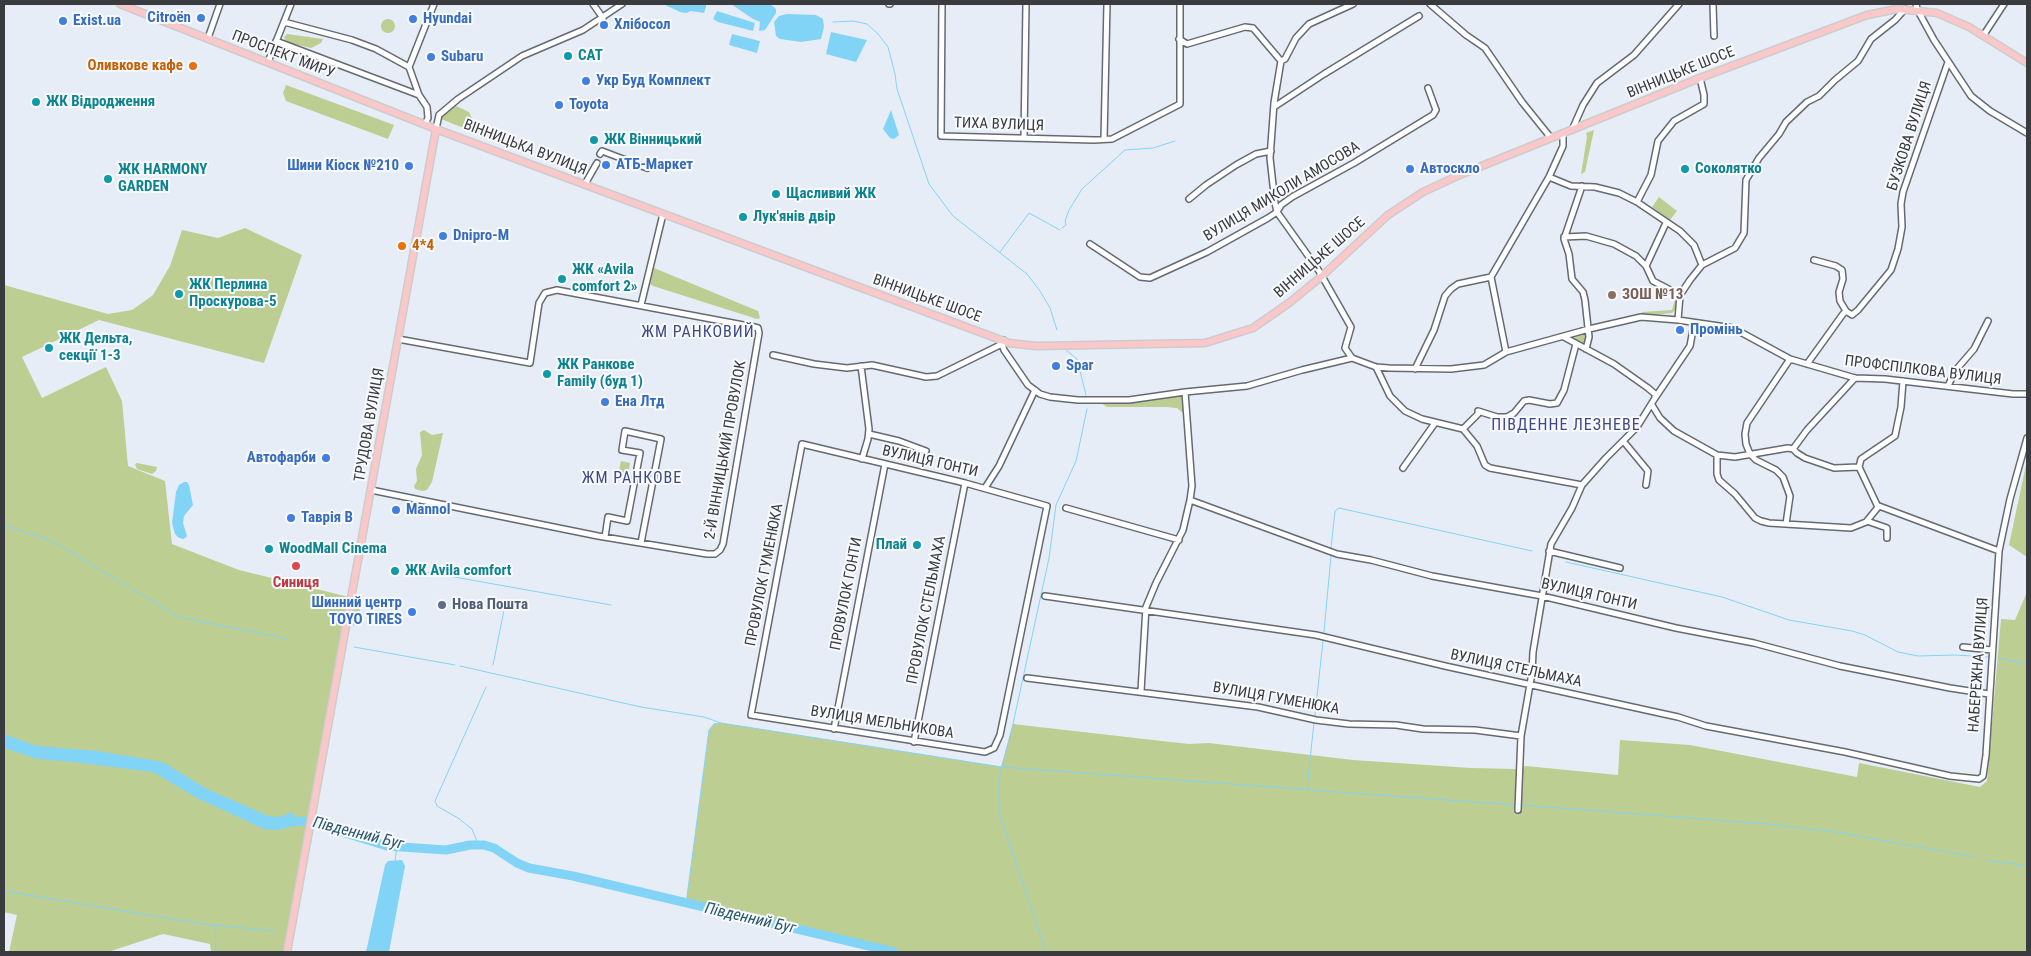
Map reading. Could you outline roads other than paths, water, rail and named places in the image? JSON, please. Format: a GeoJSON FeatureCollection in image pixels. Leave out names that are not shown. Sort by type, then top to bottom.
{"type":"FeatureCollection","features":[{"type":"Feature","properties":{"kind":"main road","name":"ПРОСПЕКТ МИРУ"},"geometry":{"type":"LineString","coordinates":[[120,4],[436,128]]}},
{"type":"Feature","properties":{"kind":"main road","name":"ВІННИЦЬКЕ ШОСЕ"},"geometry":{"type":"LineString","coordinates":[[606,191],[1002,342],[1036,346],[1205,343],[1253,328],[1271,317],[1322,276],[1388,215],[1423,192],[1455,177],[1700,78],[1867,15],[1916,7],[1951,18],[2027,63]]}},
{"type":"Feature","properties":{"kind":"main road","name":"ВІННИЦЬКА ВУЛИЦЯ"},"geometry":{"type":"LineString","coordinates":[[436,128],[606,191]]}},
{"type":"Feature","properties":{"kind":"main road","name":"ТРУДОВА ВУЛИЦЯ"},"geometry":{"type":"LineString","coordinates":[[287,952],[436,128]]}},
{"type":"Feature","properties":{"kind":"street"},"geometry":{"type":"LineString","coordinates":[[208,38],[220,4]]}},
{"type":"Feature","properties":{"kind":"street"},"geometry":{"type":"LineString","coordinates":[[268,62],[292,4]]}},
{"type":"Feature","properties":{"kind":"street"},"geometry":{"type":"LineString","coordinates":[[409,67],[434,4]]}},
{"type":"Feature","properties":{"kind":"street"},"geometry":{"type":"LineString","coordinates":[[593,4],[603,18]]}},
{"type":"Feature","properties":{"kind":"street","name":"ТРУДОВА ВУЛИЦЯ"},"geometry":{"type":"LineString","coordinates":[[436,128],[439,115],[458,99],[522,56],[583,30],[622,4]]}},
{"type":"Feature","properties":{"kind":"street","name":"ТИХА ВУЛИЦЯ"},"geometry":{"type":"LineString","coordinates":[[942,4],[941,136],[1094,140],[1112,138],[1180,104],[1179,38]]}},
{"type":"Feature","properties":{"kind":"street"},"geometry":{"type":"LineString","coordinates":[[1024,138],[1026,4]]}},
{"type":"Feature","properties":{"kind":"street"},"geometry":{"type":"LineString","coordinates":[[1104,139],[1107,4]]}},
{"type":"Feature","properties":{"kind":"street"},"geometry":{"type":"LineString","coordinates":[[1180,4],[1179,38],[1186,44],[1244,27],[1253,28],[1281,61]]}},
{"type":"Feature","properties":{"kind":"street"},"geometry":{"type":"LineString","coordinates":[[773,356],[847,368],[872,365],[926,377],[937,376],[1002,342],[1028,385],[1050,398],[1129,400],[1247,386],[1352,358],[1346,348],[1351,327],[1322,276],[1277,212],[1271,171],[1271,151],[1274,107],[1281,61],[1290,51],[1296,38],[1310,24],[1353,4]]}},
{"type":"Feature","properties":{"kind":"street"},"geometry":{"type":"LineString","coordinates":[[1430,4],[1466,35],[1485,48],[1522,102],[1550,138]]}},
{"type":"Feature","properties":{"kind":"street"},"geometry":{"type":"LineString","coordinates":[[1572,130],[1583,105],[1597,83],[1634,55],[1679,4]]}},
{"type":"Feature","properties":{"kind":"street"},"geometry":{"type":"LineString","coordinates":[[1713,4],[1714,36]]}},
{"type":"Feature","properties":{"kind":"street"},"geometry":{"type":"LineString","coordinates":[[1984,36],[2004,4]]}},
{"type":"Feature","properties":{"kind":"street"},"geometry":{"type":"LineString","coordinates":[[1916,7],[1948,62],[1971,96],[1978,103],[2027,132]]}},
{"type":"Feature","properties":{"kind":"street"},"geometry":{"type":"LineString","coordinates":[[1678,320],[1680,295],[1702,265],[1735,248],[1741,240],[1746,227],[1744,193],[1746,180],[1786,122],[1807,102],[1819,96],[1858,61],[1871,39],[1895,20],[1905,9]]}},
{"type":"Feature","properties":{"kind":"street"},"geometry":{"type":"LineString","coordinates":[[1274,107],[1324,74],[1420,16]]}},
{"type":"Feature","properties":{"kind":"street"},"geometry":{"type":"LineString","coordinates":[[284,22],[365,44],[409,67],[427,107],[428,118],[425,124]]}},
{"type":"Feature","properties":{"kind":"street"},"geometry":{"type":"LineString","coordinates":[[276,41],[421,96]]}},
{"type":"Feature","properties":{"kind":"street","name":"БУЗКОВА ВУЛИЦЯ"},"geometry":{"type":"LineString","coordinates":[[1807,364],[1846,311],[1852,315],[1858,310],[1891,270],[1898,249],[1902,227],[1903,192],[1948,62]]}},
{"type":"Feature","properties":{"kind":"street"},"geometry":{"type":"LineString","coordinates":[[1637,202],[1651,175],[1658,141],[1674,121],[1704,104],[1700,78]]}},
{"type":"Feature","properties":{"kind":"street","name":"ВУЛИЦЯ МИКОЛИ АМОСОВА"},"geometry":{"type":"LineString","coordinates":[[1090,244],[1140,277],[1150,278],[1207,252],[1277,212],[1281,205],[1292,197],[1433,115],[1436,110],[1428,88]]}},
{"type":"Feature","properties":{"kind":"street"},"geometry":{"type":"LineString","coordinates":[[1506,352],[1491,277],[1549,177],[1563,146],[1563,133]]}},
{"type":"Feature","properties":{"kind":"street"},"geometry":{"type":"LineString","coordinates":[[600,154],[602,151],[647,168]]}},
{"type":"Feature","properties":{"kind":"street"},"geometry":{"type":"LineString","coordinates":[[1188,199],[1236,165],[1256,154],[1271,151]]}},
{"type":"Feature","properties":{"kind":"street"},"geometry":{"type":"LineString","coordinates":[[585,184],[597,163]]}},
{"type":"Feature","properties":{"kind":"street"},"geometry":{"type":"LineString","coordinates":[[1549,177],[1571,186],[1596,187],[1611,191],[1637,202],[1680,231],[1694,245],[1702,265]]}},
{"type":"Feature","properties":{"kind":"street"},"geometry":{"type":"LineString","coordinates":[[1582,186],[1564,237],[1569,254],[1572,279],[1583,292],[1585,300],[1589,329],[1586,349]]}},
{"type":"Feature","properties":{"kind":"street"},"geometry":{"type":"LineString","coordinates":[[398,339],[530,363],[539,303],[545,293],[557,290],[641,305],[664,214]]}},
{"type":"Feature","properties":{"kind":"street"},"geometry":{"type":"LineString","coordinates":[[1646,266],[1666,223]]}},
{"type":"Feature","properties":{"kind":"street"},"geometry":{"type":"LineString","coordinates":[[1564,237],[1586,236],[1614,244],[1636,256],[1646,266],[1653,280],[1680,295]]}},
{"type":"Feature","properties":{"kind":"street"},"geometry":{"type":"LineString","coordinates":[[1814,260],[1836,266],[1842,270],[1840,301],[1846,311]]}},
{"type":"Feature","properties":{"kind":"street"},"geometry":{"type":"LineString","coordinates":[[1415,369],[1434,330],[1445,296],[1458,284],[1491,277]]}},
{"type":"Feature","properties":{"kind":"street","name":"2-Й ВІННИЦЬКИЙ ПРОВУЛОК"},"geometry":{"type":"LineString","coordinates":[[371,490],[606,537],[706,554],[714,554],[720,550],[759,333],[758,328],[641,305]]}},
{"type":"Feature","properties":{"kind":"street","name":"ПРОФСПІЛКОВА ВУЛИЦЯ"},"geometry":{"type":"LineString","coordinates":[[1352,358],[1376,367],[1451,369],[1484,365],[1506,352],[1641,317],[1733,328],[1790,359],[1832,373],[1855,378],[1904,381],[2027,394]]}},
{"type":"Feature","properties":{"kind":"street"},"geometry":{"type":"LineString","coordinates":[[1948,386],[1955,371],[1974,349],[1988,321]]}},
{"type":"Feature","properties":{"kind":"street"},"geometry":{"type":"LineString","coordinates":[[1518,810],[1521,736],[1551,544],[1572,508],[1582,485],[1606,458],[1624,442],[1654,402],[1690,346],[1694,324]]}},
{"type":"Feature","properties":{"kind":"street"},"geometry":{"type":"LineString","coordinates":[[1564,337],[1614,364],[1644,385],[1654,394],[1654,402],[1660,418],[1674,431],[1717,455],[1735,458],[1788,448],[1793,449],[1797,454],[1805,458],[1834,468],[1859,467]]}},
{"type":"Feature","properties":{"kind":"street"},"geometry":{"type":"LineString","coordinates":[[1463,429],[1478,414],[1478,411],[1497,418],[1507,417],[1529,400],[1550,404],[1557,403],[1564,390],[1576,344]]}},
{"type":"Feature","properties":{"kind":"street"},"geometry":{"type":"LineString","coordinates":[[1786,524],[1790,496],[1783,477],[1776,470],[1756,460],[1750,454],[1746,444],[1747,423],[1790,359]]}},
{"type":"Feature","properties":{"kind":"street"},"geometry":{"type":"LineString","coordinates":[[861,366],[868,410],[869,434],[862,459]]}},
{"type":"Feature","properties":{"kind":"street"},"geometry":{"type":"LineString","coordinates":[[1376,367],[1390,396],[1405,411],[1422,419],[1463,429],[1476,446],[1485,464],[1490,468],[1582,485]]}},
{"type":"Feature","properties":{"kind":"street"},"geometry":{"type":"LineString","coordinates":[[1793,449],[1807,430],[1855,378]]}},
{"type":"Feature","properties":{"kind":"street"},"geometry":{"type":"LineString","coordinates":[[1904,381],[1900,416],[1894,436],[1862,459],[1859,467],[1878,507],[1999,551]]}},
{"type":"Feature","properties":{"kind":"street"},"geometry":{"type":"LineString","coordinates":[[985,488],[998,466],[1035,390]]}},
{"type":"Feature","properties":{"kind":"street"},"geometry":{"type":"LineString","coordinates":[[1141,691],[1146,609],[1156,583],[1179,540],[1190,500],[1192,486],[1185,392]]}},
{"type":"Feature","properties":{"kind":"street"},"geometry":{"type":"LineString","coordinates":[[1403,468],[1435,423]]}},
{"type":"Feature","properties":{"kind":"street"},"geometry":{"type":"LineString","coordinates":[[606,537],[608,517],[626,521],[640,453],[622,450],[625,431],[661,439],[641,543]]}},
{"type":"Feature","properties":{"kind":"street"},"geometry":{"type":"LineString","coordinates":[[869,434],[899,441],[926,451]]}},
{"type":"Feature","properties":{"kind":"street","name":"НАБЕРЕЖНА ВУЛИЦЯ"},"geometry":{"type":"LineString","coordinates":[[1979,779],[1983,776],[1986,755],[1988,694],[1999,551],[2010,499],[2027,438]]}},
{"type":"Feature","properties":{"kind":"street"},"geometry":{"type":"LineString","coordinates":[[1624,442],[1648,471],[1646,485]]}},
{"type":"Feature","properties":{"kind":"street","name":"ПРОВУЛОК ГУМЕНЮКА"},"geometry":{"type":"LineString","coordinates":[[751,715],[802,444],[807,446]]}},
{"type":"Feature","properties":{"kind":"street","name":"ВУЛИЦЯ ГОНТИ"},"geometry":{"type":"LineString","coordinates":[[807,446],[985,488],[1047,506],[1000,735]]}},
{"type":"Feature","properties":{"kind":"street"},"geometry":{"type":"LineString","coordinates":[[1717,455],[1717,474],[1719,480],[1735,494],[1755,518],[1769,523],[1851,528],[1867,521],[1878,507]]}},
{"type":"Feature","properties":{"kind":"street","name":"ПРОВУЛОК ГОНТИ"},"geometry":{"type":"LineString","coordinates":[[834,729],[885,464]]}},
{"type":"Feature","properties":{"kind":"street","name":"ПРОВУЛОК СТЕЛЬМАХА"},"geometry":{"type":"LineString","coordinates":[[914,742],[965,483]]}},
{"type":"Feature","properties":{"kind":"street","name":"ВУЛИЦЯ ГОНТИ"},"geometry":{"type":"LineString","coordinates":[[1190,500],[1337,554],[1371,560],[1432,576],[1542,596],[1676,628],[1754,643],[1840,666],[1988,694]]}},
{"type":"Feature","properties":{"kind":"street"},"geometry":{"type":"LineString","coordinates":[[1066,508],[1179,540]]}},
{"type":"Feature","properties":{"kind":"street"},"geometry":{"type":"LineString","coordinates":[[1867,521],[1887,528],[1887,538]]}},
{"type":"Feature","properties":{"kind":"street"},"geometry":{"type":"LineString","coordinates":[[1550,551],[1620,568]]}},
{"type":"Feature","properties":{"kind":"street","name":"ВУЛИЦЯ СТЕЛЬМАХА"},"geometry":{"type":"LineString","coordinates":[[1045,596],[1146,609],[1192,618],[1316,635],[1446,666],[1678,717],[1706,726],[1817,747],[1950,776],[1979,779]]}},
{"type":"Feature","properties":{"kind":"street"},"geometry":{"type":"LineString","coordinates":[[1963,647],[1992,650]]}},
{"type":"Feature","properties":{"kind":"street","name":"ВУЛИЦЯ ГУМЕНЮКА"},"geometry":{"type":"LineString","coordinates":[[1027,678],[1258,707],[1324,721],[1349,724],[1475,730],[1494,734],[1521,736]]}},
{"type":"Feature","properties":{"kind":"street","name":"ВУЛИЦЯ МЕЛЬНИКОВА"},"geometry":{"type":"LineString","coordinates":[[751,715],[986,752],[994,748],[1000,735]]}},
{"type":"Feature","properties":{"kind":"water"},"geometry":{"type":"Polygon","coordinates":[[[663,4],[706,4],[706,7],[704,13],[691,11],[686,13],[663,4]]]}},
{"type":"Feature","properties":{"kind":"water"},"geometry":{"type":"Polygon","coordinates":[[[731,4],[770,4],[776,9],[776,13],[765,30],[759,31],[760,22],[731,4]]]}},
{"type":"Feature","properties":{"kind":"water"},"geometry":{"type":"Polygon","coordinates":[[[717,11],[755,23],[753,31],[718,22],[713,19],[717,11]]]}},
{"type":"Feature","properties":{"kind":"water"},"geometry":{"type":"Polygon","coordinates":[[[787,14],[816,15],[823,19],[824,27],[821,39],[801,42],[780,39],[776,36],[774,22],[779,16],[787,14]]]}},
{"type":"Feature","properties":{"kind":"water"},"geometry":{"type":"Polygon","coordinates":[[[831,32],[867,40],[856,62],[826,54],[831,32]]]}},
{"type":"Feature","properties":{"kind":"water"},"geometry":{"type":"Polygon","coordinates":[[[732,34],[760,41],[757,53],[729,45],[732,34]]]}},
{"type":"Feature","properties":{"kind":"water"},"geometry":{"type":"Polygon","coordinates":[[[891,110],[899,135],[894,139],[890,138],[883,129],[891,110]]]}},
{"type":"Feature","properties":{"kind":"water"},"geometry":{"type":"Polygon","coordinates":[[[187,482],[189,485],[193,505],[184,516],[183,523],[187,536],[184,539],[179,538],[175,534],[172,523],[176,492],[179,485],[187,482]]]}},
{"type":"Feature","properties":{"kind":"water"},"geometry":{"type":"Polygon","coordinates":[[[4,734],[37,746],[98,751],[163,762],[205,788],[268,816],[279,817],[293,812],[296,825],[278,830],[264,829],[197,798],[153,772],[37,759],[4,748],[4,734]]]}},
{"type":"Feature","properties":{"kind":"water"},"geometry":{"type":"Polygon","coordinates":[[[402,860],[405,866],[389,952],[366,952],[385,865],[388,861],[402,860]]]}},
{"type":"Feature","properties":{"kind":"waterway"},"geometry":{"type":"LineString","coordinates":[[833,22],[853,21],[867,24],[888,47],[897,89],[929,184],[953,216],[1027,274],[1050,308],[1057,330]]}},
{"type":"Feature","properties":{"kind":"waterway"},"geometry":{"type":"LineString","coordinates":[[1062,228],[1066,225],[1065,221],[1069,210],[1082,189],[1125,150],[1153,148],[1175,141]]}},
{"type":"Feature","properties":{"kind":"waterway"},"geometry":{"type":"LineString","coordinates":[[1000,252],[1029,213],[1060,230]]}},
{"type":"Feature","properties":{"kind":"waterway"},"geometry":{"type":"LineString","coordinates":[[1066,350],[1077,359],[1086,395]]}},
{"type":"Feature","properties":{"kind":"waterway"},"geometry":{"type":"LineString","coordinates":[[1046,952],[999,812],[999,778],[1013,724],[1049,558],[1056,505],[1076,461],[1087,409]]}},
{"type":"Feature","properties":{"kind":"waterway"},"geometry":{"type":"LineString","coordinates":[[1331,548],[1335,511],[1339,508],[1532,551]]}},
{"type":"Feature","properties":{"kind":"waterway"},"geometry":{"type":"LineString","coordinates":[[4,525],[54,542],[179,617],[288,639]]}},
{"type":"Feature","properties":{"kind":"waterway"},"geometry":{"type":"LineString","coordinates":[[1324,632],[1331,556]]}},
{"type":"Feature","properties":{"kind":"waterway"},"geometry":{"type":"LineString","coordinates":[[1566,562],[1722,597],[1789,620],[1852,631],[1865,635],[1898,652],[1918,656],[1955,655],[1989,657]]}},
{"type":"Feature","properties":{"kind":"waterway"},"geometry":{"type":"LineString","coordinates":[[421,571],[611,605]]}},
{"type":"Feature","properties":{"kind":"waterway"},"geometry":{"type":"LineString","coordinates":[[493,665],[506,600]]}},
{"type":"Feature","properties":{"kind":"waterway"},"geometry":{"type":"LineString","coordinates":[[1315,715],[1323,641]]}},
{"type":"Feature","properties":{"kind":"waterway"},"geometry":{"type":"LineString","coordinates":[[354,647],[455,665]]}},
{"type":"Feature","properties":{"kind":"waterway"},"geometry":{"type":"LineString","coordinates":[[1999,658],[2027,664]]}},
{"type":"Feature","properties":{"kind":"waterway"},"geometry":{"type":"LineString","coordinates":[[460,666],[641,707],[704,717],[721,723],[1002,767],[1514,805]]}},
{"type":"Feature","properties":{"kind":"waterway"},"geometry":{"type":"LineString","coordinates":[[478,844],[472,829],[458,818],[437,806],[435,801],[486,687]]}},
{"type":"Feature","properties":{"kind":"waterway"},"geometry":{"type":"LineString","coordinates":[[686,904],[709,730],[714,724],[720,723]]}},
{"type":"Feature","properties":{"kind":"waterway"},"geometry":{"type":"LineString","coordinates":[[1307,788],[1314,723]]}},
{"type":"Feature","properties":{"kind":"waterway"},"geometry":{"type":"LineString","coordinates":[[1522,805],[1767,824],[1836,832],[1975,857]]}},
{"type":"Feature","properties":{"kind":"waterway","name":"Південний Буг"},"geometry":{"type":"LineString","coordinates":[[285,822],[307,821],[387,846],[446,850],[470,845],[484,845],[494,848],[517,863],[529,868],[573,876],[894,952]]}},
{"type":"Feature","properties":{"kind":"waterway"},"geometry":{"type":"LineString","coordinates":[[395,861],[397,847]]}},
{"type":"Feature","properties":{"kind":"waterway"},"geometry":{"type":"LineString","coordinates":[[1988,860],[2027,866]]}},
{"type":"Feature","properties":{"kind":"waterway"},"geometry":{"type":"LineString","coordinates":[[4,891],[203,924],[274,931]]}},
{"type":"Feature","properties":{"kind":"waterway"},"geometry":{"type":"LineString","coordinates":[[215,925],[216,952]]}},
{"type":"Feature","properties":{"kind":"place","name":"Citroën"},"geometry":{"type":"Point","coordinates":[201,18]}},
{"type":"Feature","properties":{"kind":"place","name":"Hyundai"},"geometry":{"type":"Point","coordinates":[413,19]}},
{"type":"Feature","properties":{"kind":"place","name":"Exist.ua"},"geometry":{"type":"Point","coordinates":[63,21]}},
{"type":"Feature","properties":{"kind":"place","name":"Хлібосол"},"geometry":{"type":"Point","coordinates":[604,25]}},
{"type":"Feature","properties":{"kind":"place","name":"САТ"},"geometry":{"type":"Point","coordinates":[568,56]}},
{"type":"Feature","properties":{"kind":"place","name":"Subaru"},"geometry":{"type":"Point","coordinates":[431,57]}},
{"type":"Feature","properties":{"kind":"place","name":"Оливкове кафе"},"geometry":{"type":"Point","coordinates":[193,66]}},
{"type":"Feature","properties":{"kind":"place","name":"Укр Буд Комплект"},"geometry":{"type":"Point","coordinates":[586,81]}},
{"type":"Feature","properties":{"kind":"place","name":"ЖК Відродження"},"geometry":{"type":"Point","coordinates":[36,102]}},
{"type":"Feature","properties":{"kind":"place","name":"Toyota"},"geometry":{"type":"Point","coordinates":[559,105]}},
{"type":"Feature","properties":{"kind":"place","name":"ЖК Вінницький"},"geometry":{"type":"Point","coordinates":[594,140]}},
{"type":"Feature","properties":{"kind":"place","name":"АТБ-Маркет"},"geometry":{"type":"Point","coordinates":[606,165]}},
{"type":"Feature","properties":{"kind":"place","name":"Шини Кіоск №210"},"geometry":{"type":"Point","coordinates":[409,166]}},
{"type":"Feature","properties":{"kind":"place","name":"Автоскло"},"geometry":{"type":"Point","coordinates":[1410,169]}},
{"type":"Feature","properties":{"kind":"place","name":"Соколятко"},"geometry":{"type":"Point","coordinates":[1685,169]}},
{"type":"Feature","properties":{"kind":"place","name":"ЖК HARMONY GARDEN"},"geometry":{"type":"Point","coordinates":[108,179]}},
{"type":"Feature","properties":{"kind":"place","name":"Щасливий ЖК"},"geometry":{"type":"Point","coordinates":[776,194]}},
{"type":"Feature","properties":{"kind":"place","name":"Лук'янів двір"},"geometry":{"type":"Point","coordinates":[743,217]}},
{"type":"Feature","properties":{"kind":"place","name":"Dnipro-M"},"geometry":{"type":"Point","coordinates":[443,236]}},
{"type":"Feature","properties":{"kind":"place","name":"4*4"},"geometry":{"type":"Point","coordinates":[402,246]}},
{"type":"Feature","properties":{"kind":"place","name":"ЖК «Avila comfort 2»"},"geometry":{"type":"Point","coordinates":[562,279]}},
{"type":"Feature","properties":{"kind":"place","name":"ЖК Перлина Проскурова-5"},"geometry":{"type":"Point","coordinates":[179,294]}},
{"type":"Feature","properties":{"kind":"place","name":"ЗОШ №13"},"geometry":{"type":"Point","coordinates":[1612,295]}},
{"type":"Feature","properties":{"kind":"place","name":"Промінь"},"geometry":{"type":"Point","coordinates":[1680,330]}},
{"type":"Feature","properties":{"kind":"place","name":"ЖК Дельта, секції 1-3"},"geometry":{"type":"Point","coordinates":[49,348]}},
{"type":"Feature","properties":{"kind":"place","name":"Spar"},"geometry":{"type":"Point","coordinates":[1056,366]}},
{"type":"Feature","properties":{"kind":"place","name":"ЖК Ранкове Family (буд 1)"},"geometry":{"type":"Point","coordinates":[547,374]}},
{"type":"Feature","properties":{"kind":"place","name":"Ена Лтд"},"geometry":{"type":"Point","coordinates":[605,402]}},
{"type":"Feature","properties":{"kind":"place","name":"Автофарби"},"geometry":{"type":"Point","coordinates":[326,458]}},
{"type":"Feature","properties":{"kind":"place","name":"Mannol"},"geometry":{"type":"Point","coordinates":[396,510]}},
{"type":"Feature","properties":{"kind":"place","name":"Таврія В"},"geometry":{"type":"Point","coordinates":[291,518]}},
{"type":"Feature","properties":{"kind":"place","name":"Плай"},"geometry":{"type":"Point","coordinates":[917,545]}},
{"type":"Feature","properties":{"kind":"place","name":"WoodMall Cinema"},"geometry":{"type":"Point","coordinates":[269,549]}},
{"type":"Feature","properties":{"kind":"place","name":"Синиця"},"geometry":{"type":"Point","coordinates":[296,566]}},
{"type":"Feature","properties":{"kind":"place","name":"ЖК Avila comfort"},"geometry":{"type":"Point","coordinates":[395,571]}},
{"type":"Feature","properties":{"kind":"place","name":"Нова Пошта"},"geometry":{"type":"Point","coordinates":[442,605]}},
{"type":"Feature","properties":{"kind":"place","name":"Шинний центр TOYO TIRES"},"geometry":{"type":"Point","coordinates":[412,612]}},
{"type":"Feature","properties":{"kind":"district","name":"ЖМ РАНКОВИЙ"},"geometry":{"type":"Point","coordinates":[698,333]}},
{"type":"Feature","properties":{"kind":"district","name":"ПІВДЕННЕ ЛЕЗНЕВЕ"},"geometry":{"type":"Point","coordinates":[1566,426]}},
{"type":"Feature","properties":{"kind":"district","name":"ЖМ РАНКОВЕ"},"geometry":{"type":"Point","coordinates":[632,479]}}]}
